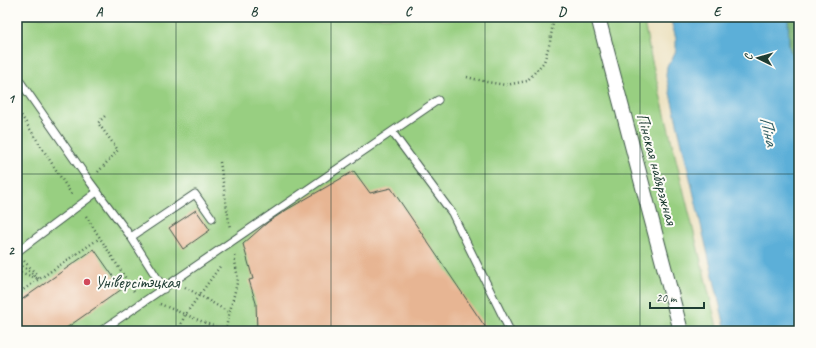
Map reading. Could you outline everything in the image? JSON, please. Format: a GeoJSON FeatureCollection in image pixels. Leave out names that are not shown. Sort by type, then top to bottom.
{"type":"FeatureCollection","features":[{"type":"Feature","properties":{"kind":"street","name":"Пінская набярэжная"},"geometry":{"type":"LineString","coordinates":[[598,17],[681,331]]}},
{"type":"Feature","properties":{"kind":"lane"},"geometry":{"type":"LineString","coordinates":[[17,77],[97,192],[131,237],[164,289]]}},
{"type":"Feature","properties":{"kind":"lane"},"geometry":{"type":"LineString","coordinates":[[101,331],[438,100]]}},
{"type":"Feature","properties":{"kind":"lane"},"geometry":{"type":"LineString","coordinates":[[392,132],[452,213],[510,331]]}},
{"type":"Feature","properties":{"kind":"lane"},"geometry":{"type":"LineString","coordinates":[[19,255],[97,192]]}},
{"type":"Feature","properties":{"kind":"lane"},"geometry":{"type":"LineString","coordinates":[[131,237],[196,194],[212,218]]}},
{"type":"Feature","properties":{"kind":"path"},"geometry":{"type":"LineString","coordinates":[[467,77],[506,85],[527,81],[544,62],[550,42],[553,23]]}},
{"type":"Feature","properties":{"kind":"path"},"geometry":{"type":"LineString","coordinates":[[17,134],[21,115],[136,294],[130,298]]}},
{"type":"Feature","properties":{"kind":"path"},"geometry":{"type":"LineString","coordinates":[[90,182],[118,150],[98,123],[106,115]]}},
{"type":"Feature","properties":{"kind":"path"},"geometry":{"type":"LineString","coordinates":[[17,294],[100,238]]}},
{"type":"Feature","properties":{"kind":"path"},"geometry":{"type":"LineString","coordinates":[[19,255],[40,279]]}},
{"type":"Feature","properties":{"kind":"path"},"geometry":{"type":"LineString","coordinates":[[17,262],[39,279],[17,271]]}},
{"type":"Feature","properties":{"kind":"path"},"geometry":{"type":"LineString","coordinates":[[178,331],[185,315],[222,263]]}},
{"type":"Feature","properties":{"kind":"path"},"geometry":{"type":"LineString","coordinates":[[185,286],[230,313]]}},
{"type":"Feature","properties":{"kind":"path"},"geometry":{"type":"LineString","coordinates":[[159,304],[225,331]]}},
{"type":"Feature","properties":{"kind":"path"},"geometry":{"type":"LineString","coordinates":[[83,331],[94,323]]}},
{"type":"Feature","properties":{"kind":"green space"},"geometry":{"type":"Polygon","coordinates":[[[17,17],[643,17],[651,57],[718,331],[17,331],[17,17]]]}},
{"type":"Feature","properties":{"kind":"green space"},"geometry":{"type":"Polygon","coordinates":[[[788,17],[799,17],[799,75],[789,47],[788,17]]]}},
{"type":"Feature","properties":{"kind":"water","name":"Піна"},"geometry":{"type":"Polygon","coordinates":[[[670,17],[788,17],[789,47],[799,75],[799,331],[728,331],[725,327],[666,76],[667,66],[672,60],[676,50],[676,39],[670,17]]]}},
{"type":"Feature","properties":{"kind":"building"},"geometry":{"type":"Polygon","coordinates":[[[354,171],[370,193],[391,188],[488,331],[257,331],[256,303],[249,280],[253,279],[243,244],[268,222],[354,171]]]}},
{"type":"Feature","properties":{"kind":"building"},"geometry":{"type":"Polygon","coordinates":[[[196,210],[210,230],[183,249],[169,228],[196,210]]]}},
{"type":"Feature","properties":{"kind":"building"},"geometry":{"type":"Polygon","coordinates":[[[94,249],[122,289],[62,331],[17,331],[17,303],[94,249]]]}},
{"type":"Feature","properties":{"kind":"place","name":"Універсітэцкая"},"geometry":{"type":"Point","coordinates":[87,282]}}]}
